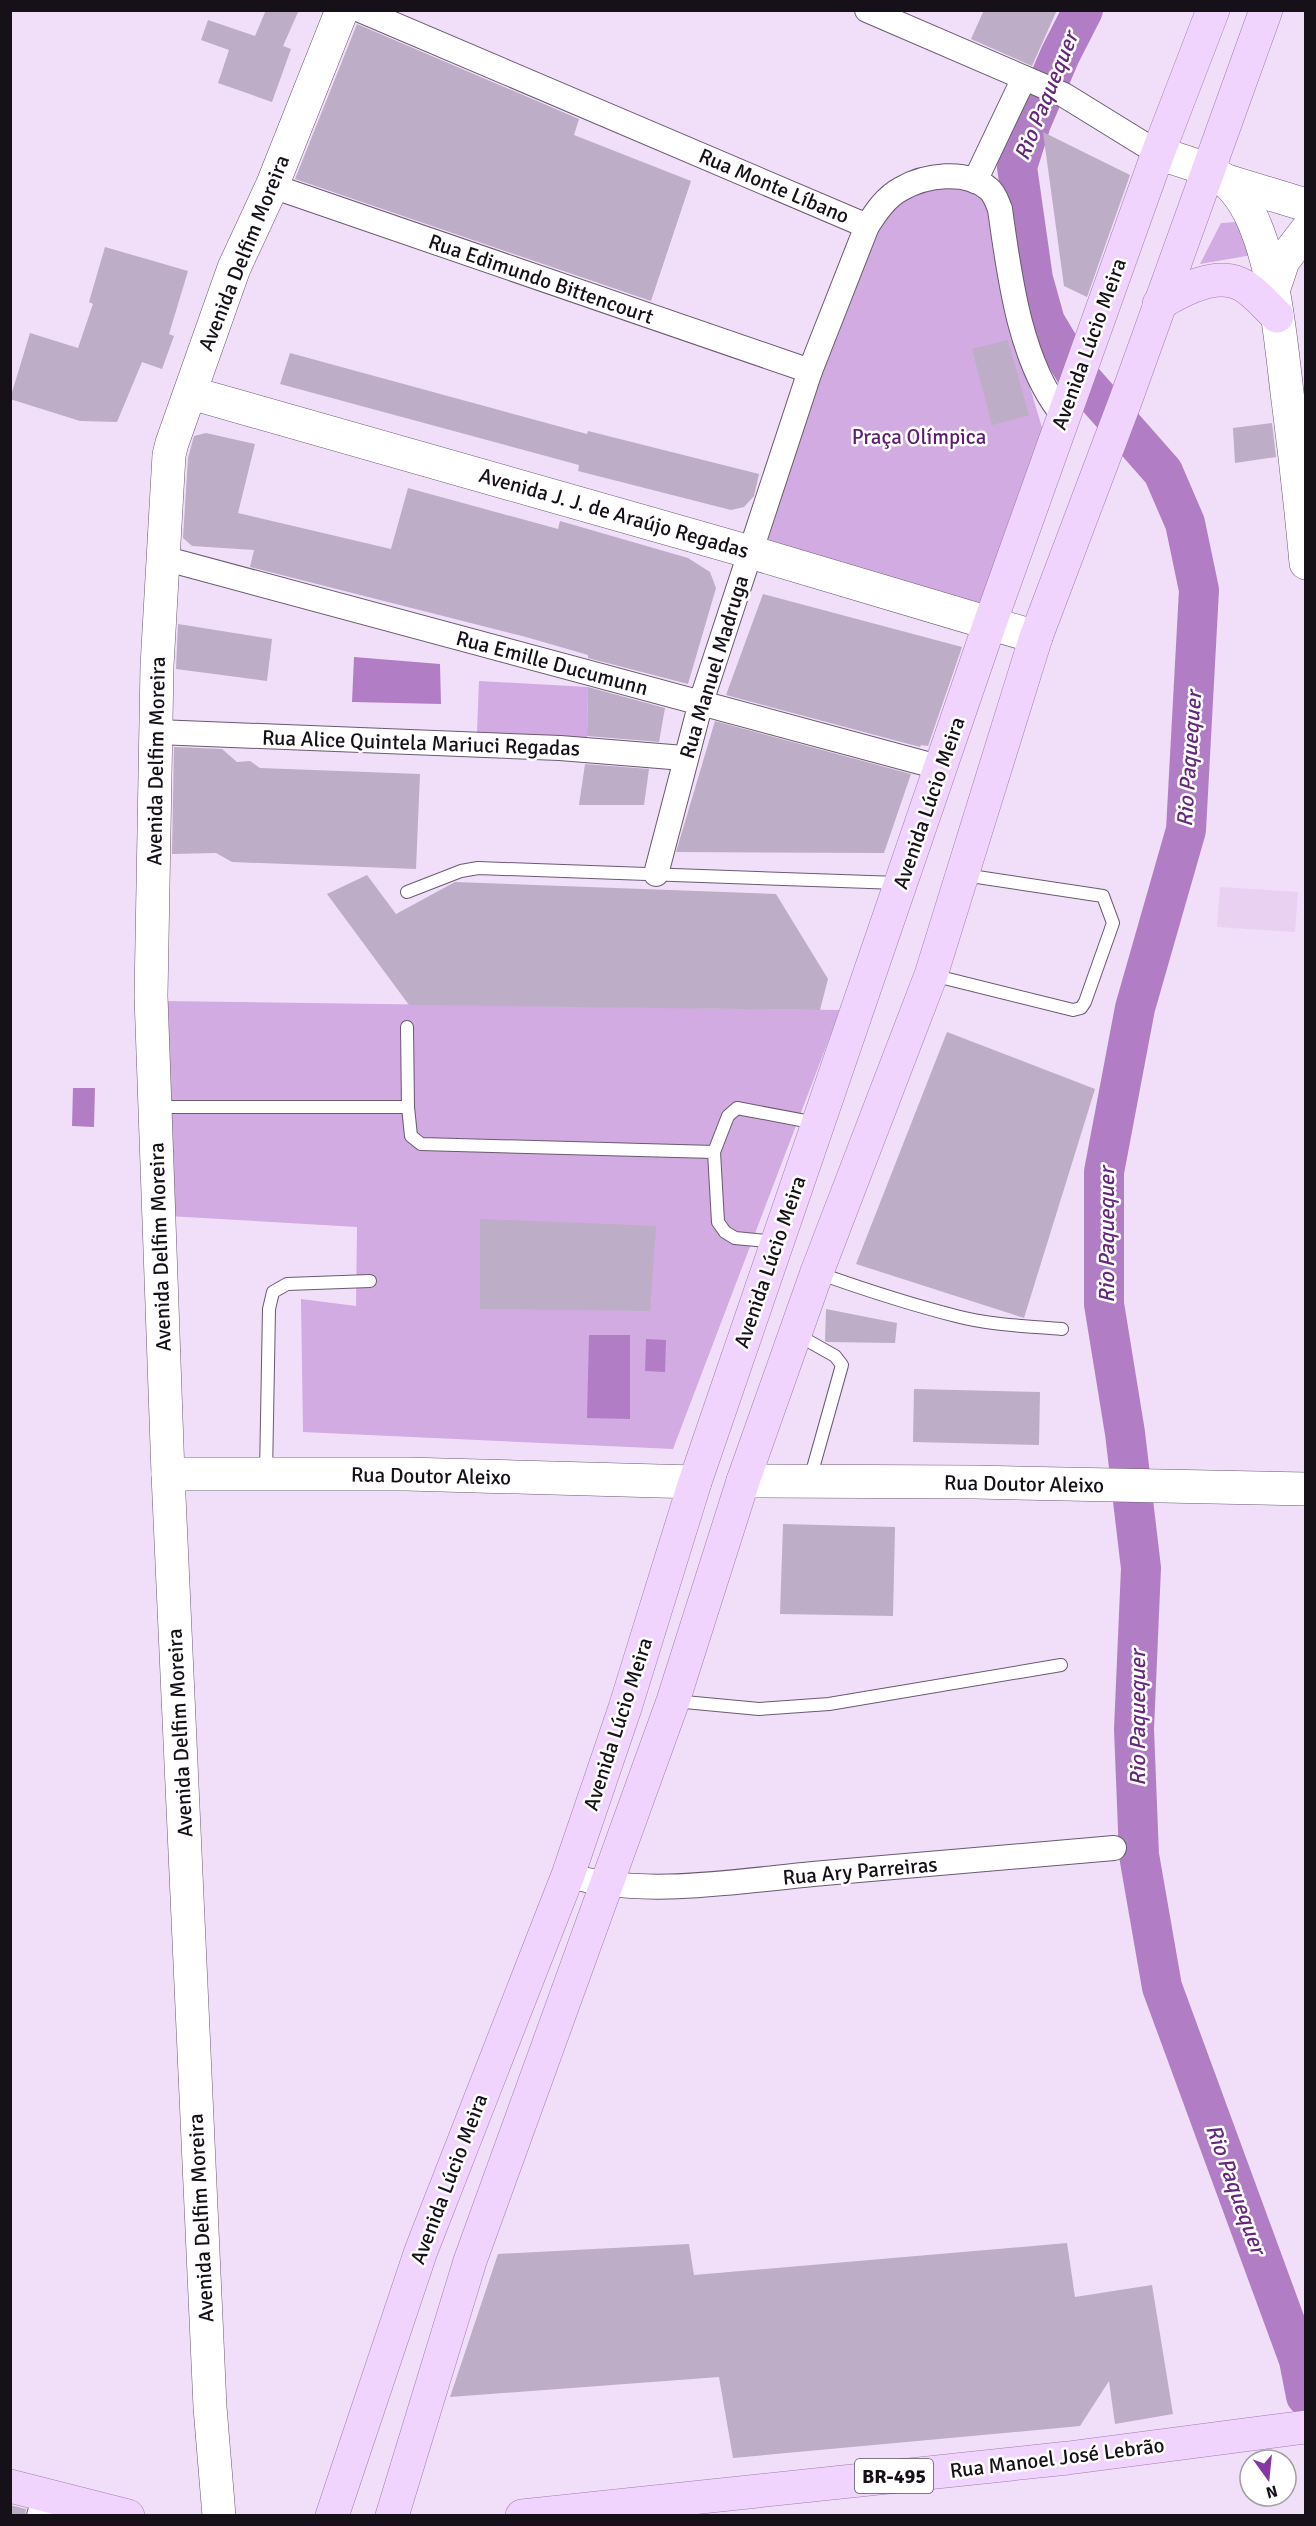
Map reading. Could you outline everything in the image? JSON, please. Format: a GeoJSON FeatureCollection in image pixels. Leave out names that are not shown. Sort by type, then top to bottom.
{"type":"FeatureCollection","features":[{"type":"Feature","properties":{"kind":"main road","name":"Avenida Delfim Moreira"},"geometry":{"type":"LineString","coordinates":[[219,2516],[209,2396],[168,1473],[151,996],[159,625],[169,455],[210,330],[234,267],[272,186],[342,10]]}},
{"type":"Feature","properties":{"kind":"main road","name":"Avenida Lúcio Meira"},"geometry":{"type":"LineString","coordinates":[[332,2516],[421,2251],[568,1875],[625,1708],[695,1482],[990,623],[1158,153],[1213,10]]}},
{"type":"Feature","properties":{"kind":"main road","name":"Avenida Lúcio Meira"},"geometry":{"type":"LineString","coordinates":[[392,2516],[470,2261],[673,1701],[743,1481],[817,1272],[931,975],[964,875],[1036,637],[1105,457],[1160,304],[1217,176],[1266,10]]}},
{"type":"Feature","properties":{"kind":"main road"},"geometry":{"type":"LineString","coordinates":[[1158,153],[1217,176],[1305,205]]}},
{"type":"Feature","properties":{"kind":"main road"},"geometry":{"type":"LineString","coordinates":[[1217,176],[1237,193],[1246,209],[1261,245],[1276,302],[1297,466],[1305,563]]}},
{"type":"Feature","properties":{"kind":"main road"},"geometry":{"type":"LineString","coordinates":[[1276,302],[1283,261],[1305,231]]}},
{"type":"Feature","properties":{"kind":"main road"},"geometry":{"type":"LineString","coordinates":[[1160,304],[1194,287],[1222,280],[1237,282],[1276,302]]}},
{"type":"Feature","properties":{"kind":"main road","name":"Avenida J. J. de Araújo Regadas"},"geometry":{"type":"LineString","coordinates":[[191,393],[750,552],[1036,637]]}},
{"type":"Feature","properties":{"kind":"main road","name":"Rua Doutor Aleixo"},"geometry":{"type":"LineString","coordinates":[[168,1473],[406,1474],[695,1482]]}},
{"type":"Feature","properties":{"kind":"main road","name":"Rua Doutor Aleixo"},"geometry":{"type":"LineString","coordinates":[[743,1481],[1305,1489]]}},
{"type":"Feature","properties":{"kind":"main road"},"geometry":{"type":"LineString","coordinates":[[421,2251],[470,2261]]}},
{"type":"Feature","properties":{"kind":"main road","name":"Rua Manoel José Lebrão"},"geometry":{"type":"LineString","coordinates":[[522,2516],[734,2505],[1305,2427]]}},
{"type":"Feature","properties":{"kind":"main road"},"geometry":{"type":"LineString","coordinates":[[10,2486],[42,2505],[128,2516]]}},
{"type":"Feature","properties":{"kind":"street","name":"Rua Monte Líbano"},"geometry":{"type":"LineString","coordinates":[[360,10],[867,226],[880,207],[900,189],[922,180],[947,176],[975,181]]}},
{"type":"Feature","properties":{"kind":"street"},"geometry":{"type":"LineString","coordinates":[[867,10],[1064,95],[1158,153]]}},
{"type":"Feature","properties":{"kind":"street"},"geometry":{"type":"LineString","coordinates":[[1028,80],[975,181],[989,189],[1000,209],[1014,293],[1039,377],[1067,406]]}},
{"type":"Feature","properties":{"kind":"street","name":"Rua Edimundo Bittencourt"},"geometry":{"type":"LineString","coordinates":[[272,186],[810,371]]}},
{"type":"Feature","properties":{"kind":"street","name":"Rua Manuel Madruga"},"geometry":{"type":"LineString","coordinates":[[656,874],[700,702],[810,371],[867,226]]}},
{"type":"Feature","properties":{"kind":"street","name":"Rua Emille Ducumunn"},"geometry":{"type":"LineString","coordinates":[[163,558],[942,768]]}},
{"type":"Feature","properties":{"kind":"street","name":"Rua Alice Quintela Mariuci Regadas"},"geometry":{"type":"LineString","coordinates":[[157,732],[560,748],[684,758]]}},
{"type":"Feature","properties":{"kind":"street","name":"Rua Ary Parreiras"},"geometry":{"type":"LineString","coordinates":[[568,1875],[606,1884],[630,1886],[731,1883],[1114,1848]]}},
{"type":"Feature","properties":{"kind":"lane"},"geometry":{"type":"LineString","coordinates":[[408,892],[461,871],[478,868],[902,883]]}},
{"type":"Feature","properties":{"kind":"lane"},"geometry":{"type":"LineString","coordinates":[[931,975],[1073,1010],[1080,1008],[1085,1002],[1113,923],[1103,896],[964,875]]}},
{"type":"Feature","properties":{"kind":"lane"},"geometry":{"type":"LineString","coordinates":[[406,1027],[411,1136],[421,1144],[714,1152]]}},
{"type":"Feature","properties":{"kind":"lane"},"geometry":{"type":"LineString","coordinates":[[155,1107],[408,1107]]}},
{"type":"Feature","properties":{"kind":"lane"},"geometry":{"type":"LineString","coordinates":[[777,1242],[735,1238],[725,1232],[718,1222],[714,1152],[728,1116],[737,1108],[818,1123]]}},
{"type":"Feature","properties":{"kind":"lane"},"geometry":{"type":"LineString","coordinates":[[817,1272],[854,1286],[956,1316],[1000,1324],[1062,1329]]}},
{"type":"Feature","properties":{"kind":"lane"},"geometry":{"type":"LineString","coordinates":[[266,1475],[269,1309],[273,1292],[287,1284],[370,1281]]}},
{"type":"Feature","properties":{"kind":"lane"},"geometry":{"type":"LineString","coordinates":[[795,1334],[835,1356],[842,1365],[809,1481]]}},
{"type":"Feature","properties":{"kind":"lane"},"geometry":{"type":"LineString","coordinates":[[673,1701],[759,1709],[829,1704],[1061,1665]]}},
{"type":"Feature","properties":{"kind":"shaded area"},"geometry":{"type":"Polygon","coordinates":[[[354,657],[440,664],[441,704],[352,702],[354,657]]]}},
{"type":"Feature","properties":{"kind":"shaded area"},"geometry":{"type":"Polygon","coordinates":[[[1220,887],[1298,892],[1295,932],[1217,927],[1220,887]]]}},
{"type":"Feature","properties":{"kind":"shaded area"},"geometry":{"type":"Polygon","coordinates":[[[73,1088],[95,1088],[94,1127],[72,1126],[73,1088]]]}},
{"type":"Feature","properties":{"kind":"shaded area"},"geometry":{"type":"Polygon","coordinates":[[[589,1335],[630,1335],[630,1419],[587,1418],[589,1335]]]}},
{"type":"Feature","properties":{"kind":"shaded area"},"geometry":{"type":"Polygon","coordinates":[[[646,1339],[666,1340],[665,1372],[645,1371],[646,1339]]]}},
{"type":"Feature","properties":{"kind":"green space","name":"Praça Olímpica"},"geometry":{"type":"Polygon","coordinates":[[[915,187],[975,187],[996,207],[1020,354],[1043,431],[985,614],[766,547],[815,377],[871,227],[915,187]]]}},
{"type":"Feature","properties":{"kind":"green space"},"geometry":{"type":"Polygon","coordinates":[[[1236,222],[1252,255],[1200,264],[1221,223],[1236,222]]]}},
{"type":"Feature","properties":{"kind":"green space"},"geometry":{"type":"Polygon","coordinates":[[[479,681],[588,687],[587,738],[477,732],[479,681]]]}},
{"type":"Feature","properties":{"kind":"green space"},"geometry":{"type":"Polygon","coordinates":[[[161,1001],[840,1010],[673,1449],[303,1432],[301,1299],[356,1306],[357,1227],[168,1216],[161,1001]]]}},
{"type":"Feature","properties":{"kind":"building"},"geometry":{"type":"Polygon","coordinates":[[[266,10],[299,10],[283,46],[291,49],[272,102],[218,83],[229,50],[201,40],[208,20],[255,36],[266,10]]]}},
{"type":"Feature","properties":{"kind":"building"},"geometry":{"type":"Polygon","coordinates":[[[984,10],[1057,10],[1032,66],[971,39],[984,10]]]}},
{"type":"Feature","properties":{"kind":"building"},"geometry":{"type":"Polygon","coordinates":[[[357,24],[579,119],[574,135],[691,181],[651,301],[295,179],[357,24]]]}},
{"type":"Feature","properties":{"kind":"building"},"geometry":{"type":"Polygon","coordinates":[[[1043,132],[1130,175],[1087,297],[1064,286],[1043,132]]]}},
{"type":"Feature","properties":{"kind":"building"},"geometry":{"type":"Polygon","coordinates":[[[105,247],[188,271],[169,334],[174,336],[162,369],[142,362],[117,422],[80,421],[10,399],[30,333],[78,348],[93,304],[89,302],[105,247]]]}},
{"type":"Feature","properties":{"kind":"building"},"geometry":{"type":"Polygon","coordinates":[[[1008,340],[1029,415],[992,425],[972,349],[1008,340]]]}},
{"type":"Feature","properties":{"kind":"building"},"geometry":{"type":"Polygon","coordinates":[[[290,353],[587,434],[588,431],[759,474],[754,496],[744,507],[731,510],[578,471],[579,465],[280,384],[290,353]]]}},
{"type":"Feature","properties":{"kind":"building"},"geometry":{"type":"Polygon","coordinates":[[[1272,423],[1276,457],[1235,463],[1233,428],[1272,423]]]}},
{"type":"Feature","properties":{"kind":"building"},"geometry":{"type":"Polygon","coordinates":[[[206,433],[255,444],[238,513],[391,549],[408,488],[558,529],[560,521],[688,558],[710,572],[716,588],[688,684],[588,658],[588,655],[526,637],[250,567],[254,550],[192,546],[183,538],[188,458],[194,436],[206,433]]]}},
{"type":"Feature","properties":{"kind":"building"},"geometry":{"type":"Polygon","coordinates":[[[763,594],[962,647],[928,746],[921,745],[920,747],[726,695],[763,594]]]}},
{"type":"Feature","properties":{"kind":"building"},"geometry":{"type":"Polygon","coordinates":[[[178,624],[272,639],[267,681],[176,669],[178,624]]]}},
{"type":"Feature","properties":{"kind":"building"},"geometry":{"type":"Polygon","coordinates":[[[588,687],[665,708],[659,742],[587,736],[588,687]]]}},
{"type":"Feature","properties":{"kind":"building"},"geometry":{"type":"Polygon","coordinates":[[[715,721],[911,774],[884,853],[676,852],[715,721]]]}},
{"type":"Feature","properties":{"kind":"building"},"geometry":{"type":"Polygon","coordinates":[[[174,747],[222,749],[237,762],[250,761],[260,768],[420,774],[416,869],[232,862],[216,853],[172,854],[174,747]]]}},
{"type":"Feature","properties":{"kind":"building"},"geometry":{"type":"Polygon","coordinates":[[[585,764],[649,769],[644,805],[579,805],[585,764]]]}},
{"type":"Feature","properties":{"kind":"building"},"geometry":{"type":"Polygon","coordinates":[[[367,875],[396,914],[455,882],[776,894],[828,979],[820,1010],[409,1005],[327,894],[367,875]]]}},
{"type":"Feature","properties":{"kind":"building"},"geometry":{"type":"Polygon","coordinates":[[[947,1032],[1095,1089],[1024,1318],[856,1264],[947,1032]]]}},
{"type":"Feature","properties":{"kind":"building"},"geometry":{"type":"Polygon","coordinates":[[[480,1219],[656,1226],[650,1311],[480,1309],[480,1219]]]}},
{"type":"Feature","properties":{"kind":"building"},"geometry":{"type":"Polygon","coordinates":[[[826,1309],[897,1323],[895,1343],[827,1342],[825,1341],[826,1309]]]}},
{"type":"Feature","properties":{"kind":"building"},"geometry":{"type":"Polygon","coordinates":[[[914,1389],[1040,1392],[1039,1445],[913,1442],[914,1389]]]}},
{"type":"Feature","properties":{"kind":"building"},"geometry":{"type":"Polygon","coordinates":[[[783,1524],[895,1527],[893,1616],[780,1614],[783,1524]]]}},
{"type":"Feature","properties":{"kind":"building"},"geometry":{"type":"Polygon","coordinates":[[[1067,2243],[1075,2297],[1152,2285],[1173,2414],[1115,2424],[1109,2381],[1080,2426],[733,2458],[719,2377],[450,2397],[498,2254],[689,2244],[694,2275],[1067,2243]]]}},
{"type":"Feature","properties":{"kind":"building"},"geometry":{"type":"Polygon","coordinates":[[[10,2505],[26,2509],[25,2516],[10,2516],[10,2505]]]}},
{"type":"Feature","properties":{"kind":"waterway","name":"Rio Paquequer"},"geometry":{"type":"LineString","coordinates":[[1083,10],[1060,55],[1031,123],[1017,167],[1033,279],[1045,322],[1075,372],[1163,472],[1185,523],[1199,590],[1186,830],[1135,1008],[1104,1172],[1104,1304],[1125,1433],[1141,1568],[1134,1729],[1139,1855],[1162,1987],[1299,2360],[1306,2396]]}}]}
